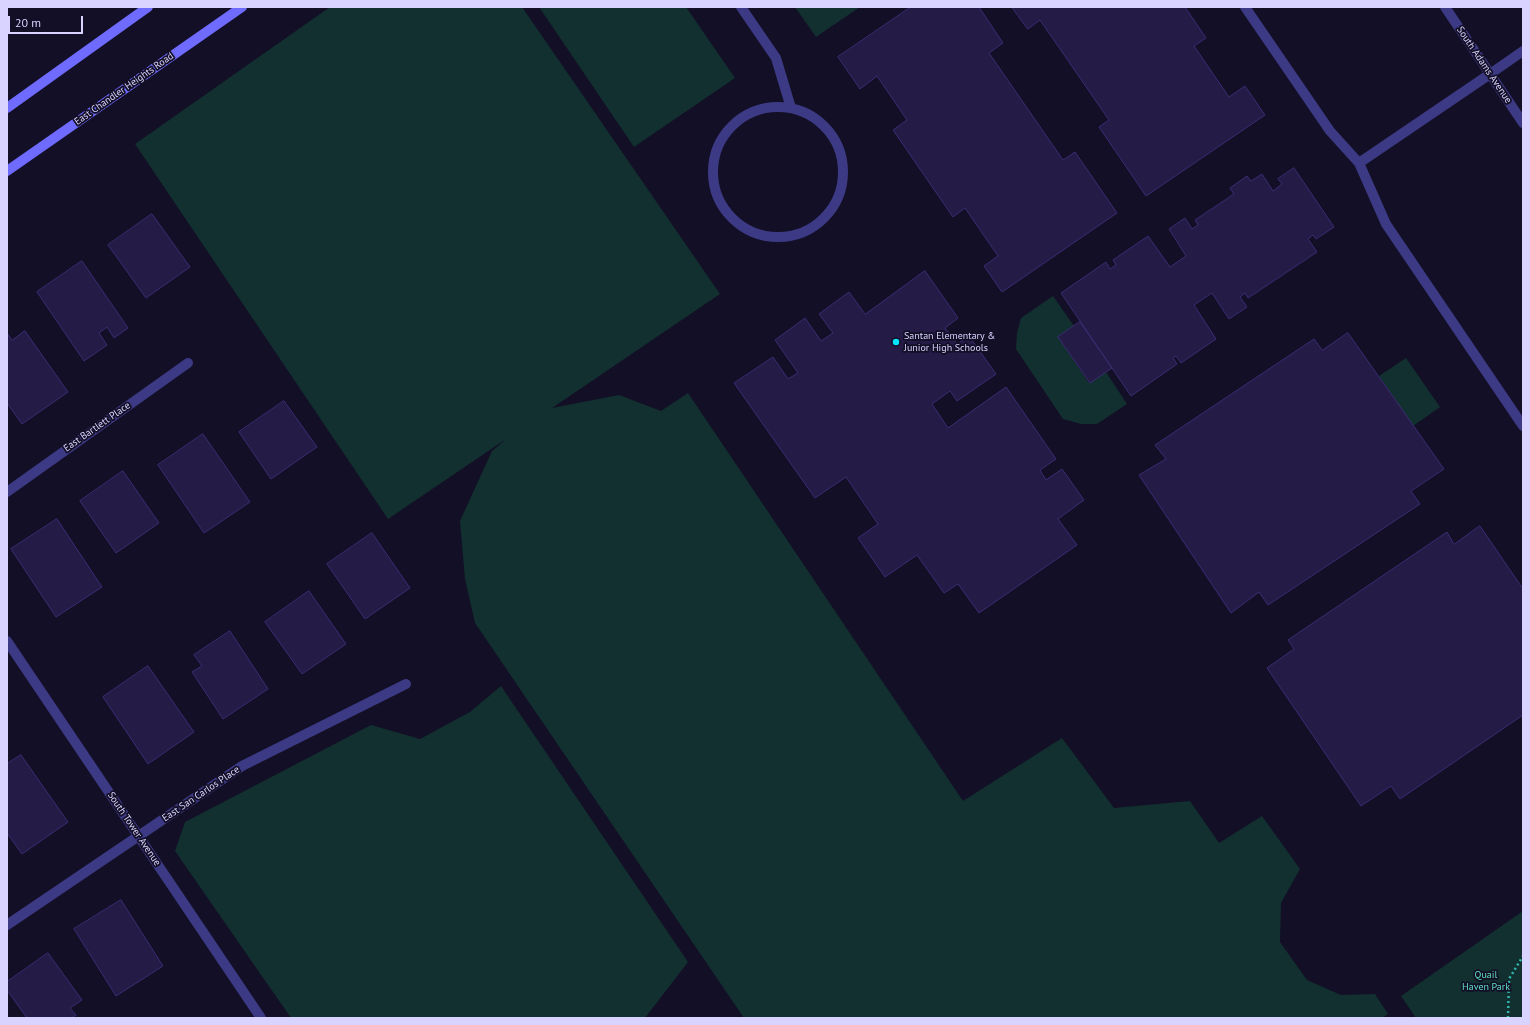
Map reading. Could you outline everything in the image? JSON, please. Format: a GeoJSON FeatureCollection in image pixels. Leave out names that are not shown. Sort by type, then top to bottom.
{"type":"FeatureCollection","features":[{"type":"Feature","properties":{"kind":"main road"},"geometry":{"type":"LineString","coordinates":[[7,108],[148,7]]}},
{"type":"Feature","properties":{"kind":"main road","name":"East Chandler Heights Road"},"geometry":{"type":"LineString","coordinates":[[7,171],[242,7]]}},
{"type":"Feature","properties":{"kind":"street"},"geometry":{"type":"LineString","coordinates":[[741,7],[776,58],[790,108]]}},
{"type":"Feature","properties":{"kind":"street"},"geometry":{"type":"LineString","coordinates":[[1246,7],[1330,131],[1359,163],[1386,224],[1523,426]]}},
{"type":"Feature","properties":{"kind":"street","name":"South Adams Avenue"},"geometry":{"type":"LineString","coordinates":[[1445,7],[1523,123]]}},
{"type":"Feature","properties":{"kind":"street"},"geometry":{"type":"LineString","coordinates":[[1359,163],[1523,51]]}},
{"type":"Feature","properties":{"kind":"street"},"geometry":{"type":"LineString","coordinates":[[769,107],[790,108],[811,115],[828,129],[839,148],[844,170],[840,191],[831,211],[815,226],[795,235],[773,237],[752,232],[734,221],[721,205],[714,185],[713,164],[719,143],[732,126],[749,113],[769,107]]}},
{"type":"Feature","properties":{"kind":"street","name":"East Bartlett Place"},"geometry":{"type":"LineString","coordinates":[[7,492],[188,363]]}},
{"type":"Feature","properties":{"kind":"street","name":"South Tower Avenue"},"geometry":{"type":"LineString","coordinates":[[7,642],[261,1018]]}},
{"type":"Feature","properties":{"kind":"street","name":"East San Carlos Place"},"geometry":{"type":"LineString","coordinates":[[7,925],[242,766],[406,684]]}},
{"type":"Feature","properties":{"kind":"path"},"geometry":{"type":"LineString","coordinates":[[1508,1018],[1509,978],[1523,956]]}},
{"type":"Feature","properties":{"kind":"green space"},"geometry":{"type":"Polygon","coordinates":[[[330,7],[522,7],[720,294],[552,408],[619,395],[661,411],[688,393],[963,801],[1062,738],[1114,808],[1190,801],[1219,843],[1262,816],[1300,869],[1281,903],[1280,942],[1307,980],[1341,995],[1375,994],[1388,1014],[1382,1018],[744,1018],[475,623],[465,579],[460,521],[492,451],[506,439],[388,519],[135,144],[330,7]]]}},
{"type":"Feature","properties":{"kind":"green space"},"geometry":{"type":"Polygon","coordinates":[[[539,7],[686,7],[735,78],[634,147],[539,7]]]}},
{"type":"Feature","properties":{"kind":"green space"},"geometry":{"type":"Polygon","coordinates":[[[795,7],[860,7],[816,37],[795,7]]]}},
{"type":"Feature","properties":{"kind":"green space"},"geometry":{"type":"Polygon","coordinates":[[[1053,296],[1074,326],[1058,337],[1089,383],[1106,372],[1127,404],[1097,424],[1081,424],[1063,419],[1016,349],[1017,333],[1021,318],[1053,296]]]}},
{"type":"Feature","properties":{"kind":"green space"},"geometry":{"type":"Polygon","coordinates":[[[1406,358],[1440,407],[1413,426],[1379,376],[1406,358]]]}},
{"type":"Feature","properties":{"kind":"green space"},"geometry":{"type":"Polygon","coordinates":[[[501,686],[688,962],[645,1018],[291,1018],[175,851],[185,822],[371,725],[420,739],[470,712],[501,686]]]}},
{"type":"Feature","properties":{"kind":"green space","name":"Quail Haven Park"},"geometry":{"type":"Polygon","coordinates":[[[1523,911],[1523,1018],[1416,1018],[1401,996],[1523,911]]]}},
{"type":"Feature","properties":{"kind":"building"},"geometry":{"type":"Polygon","coordinates":[[[911,7],[979,7],[1003,43],[989,53],[1063,160],[1075,152],[1117,213],[1002,292],[984,266],[998,256],[965,208],[953,217],[893,130],[907,120],[877,76],[860,89],[838,57],[911,7]]]}},
{"type":"Feature","properties":{"kind":"building"},"geometry":{"type":"Polygon","coordinates":[[[1012,7],[1185,7],[1206,38],[1194,46],[1229,97],[1245,86],[1265,115],[1146,196],[1099,127],[1109,120],[1040,20],[1028,29],[1012,7]]]}},
{"type":"Feature","properties":{"kind":"building"},"geometry":{"type":"Polygon","coordinates":[[[1294,168],[1334,227],[1316,239],[1313,235],[1308,239],[1317,252],[1248,298],[1245,293],[1240,297],[1247,307],[1229,319],[1212,293],[1194,305],[1216,339],[1181,363],[1176,356],[1173,358],[1177,364],[1131,396],[1061,293],[1106,262],[1110,269],[1116,265],[1113,260],[1148,236],[1170,267],[1186,256],[1169,229],[1185,218],[1192,229],[1198,225],[1195,220],[1234,194],[1230,188],[1247,176],[1251,181],[1262,174],[1273,191],[1282,184],[1278,179],[1294,168]]]}},
{"type":"Feature","properties":{"kind":"building"},"geometry":{"type":"Polygon","coordinates":[[[152,214],[190,267],[146,298],[108,245],[152,214]]]}},
{"type":"Feature","properties":{"kind":"building"},"geometry":{"type":"Polygon","coordinates":[[[82,261],[128,328],[114,338],[107,327],[99,333],[107,345],[84,361],[37,292],[82,261]]]}},
{"type":"Feature","properties":{"kind":"building"},"geometry":{"type":"Polygon","coordinates":[[[925,271],[958,318],[945,328],[957,344],[969,336],[996,374],[957,401],[950,391],[932,404],[948,428],[1006,387],[1056,459],[1040,470],[1046,480],[1062,469],[1084,500],[1058,519],[1077,545],[979,613],[958,584],[944,593],[917,555],[885,577],[858,538],[878,524],[846,477],[815,498],[734,383],[773,357],[788,379],[798,373],[775,340],[805,318],[821,341],[833,333],[819,314],[849,292],[865,314],[925,271]]]}},
{"type":"Feature","properties":{"kind":"building"},"geometry":{"type":"Polygon","coordinates":[[[1080,322],[1112,368],[1090,383],[1058,337],[1080,322]]]}},
{"type":"Feature","properties":{"kind":"building"},"geometry":{"type":"Polygon","coordinates":[[[25,331],[68,392],[22,424],[7,403],[7,333],[12,340],[25,331]]]}},
{"type":"Feature","properties":{"kind":"building"},"geometry":{"type":"Polygon","coordinates":[[[1348,333],[1444,469],[1411,491],[1420,504],[1268,605],[1259,592],[1231,613],[1139,475],[1166,459],[1155,445],[1314,339],[1322,350],[1348,333]]]}},
{"type":"Feature","properties":{"kind":"building"},"geometry":{"type":"Polygon","coordinates":[[[284,401],[317,447],[271,479],[239,432],[284,401]]]}},
{"type":"Feature","properties":{"kind":"building"},"geometry":{"type":"Polygon","coordinates":[[[203,434],[250,502],[204,533],[158,465],[203,434]]]}},
{"type":"Feature","properties":{"kind":"building"},"geometry":{"type":"Polygon","coordinates":[[[123,471],[159,523],[116,553],[80,501],[123,471]]]}},
{"type":"Feature","properties":{"kind":"building"},"geometry":{"type":"Polygon","coordinates":[[[57,519],[102,587],[56,617],[11,549],[57,519]]]}},
{"type":"Feature","properties":{"kind":"building"},"geometry":{"type":"Polygon","coordinates":[[[1480,526],[1523,589],[1523,715],[1400,799],[1391,786],[1361,806],[1267,668],[1294,649],[1288,640],[1447,532],[1454,544],[1480,526]]]}},
{"type":"Feature","properties":{"kind":"building"},"geometry":{"type":"Polygon","coordinates":[[[372,533],[410,588],[365,619],[327,564],[372,533]]]}},
{"type":"Feature","properties":{"kind":"building"},"geometry":{"type":"Polygon","coordinates":[[[309,591],[346,644],[302,674],[265,622],[309,591]]]}},
{"type":"Feature","properties":{"kind":"building"},"geometry":{"type":"Polygon","coordinates":[[[230,631],[268,689],[223,719],[192,672],[202,666],[194,655],[230,631]]]}},
{"type":"Feature","properties":{"kind":"building"},"geometry":{"type":"Polygon","coordinates":[[[148,666],[194,732],[148,764],[103,697],[148,666]]]}},
{"type":"Feature","properties":{"kind":"building"},"geometry":{"type":"Polygon","coordinates":[[[21,755],[68,822],[22,854],[7,833],[7,764],[21,755]]]}},
{"type":"Feature","properties":{"kind":"building"},"geometry":{"type":"Polygon","coordinates":[[[121,900],[163,966],[116,996],[74,929],[121,900]]]}},
{"type":"Feature","properties":{"kind":"building"},"geometry":{"type":"Polygon","coordinates":[[[48,953],[82,1000],[70,1008],[76,1015],[72,1018],[27,1018],[7,990],[7,982],[48,953]]]}},
{"type":"Feature","properties":{"kind":"place","name":"Santan Elementary & Junior High Schools"},"geometry":{"type":"Point","coordinates":[896,342]}}]}
